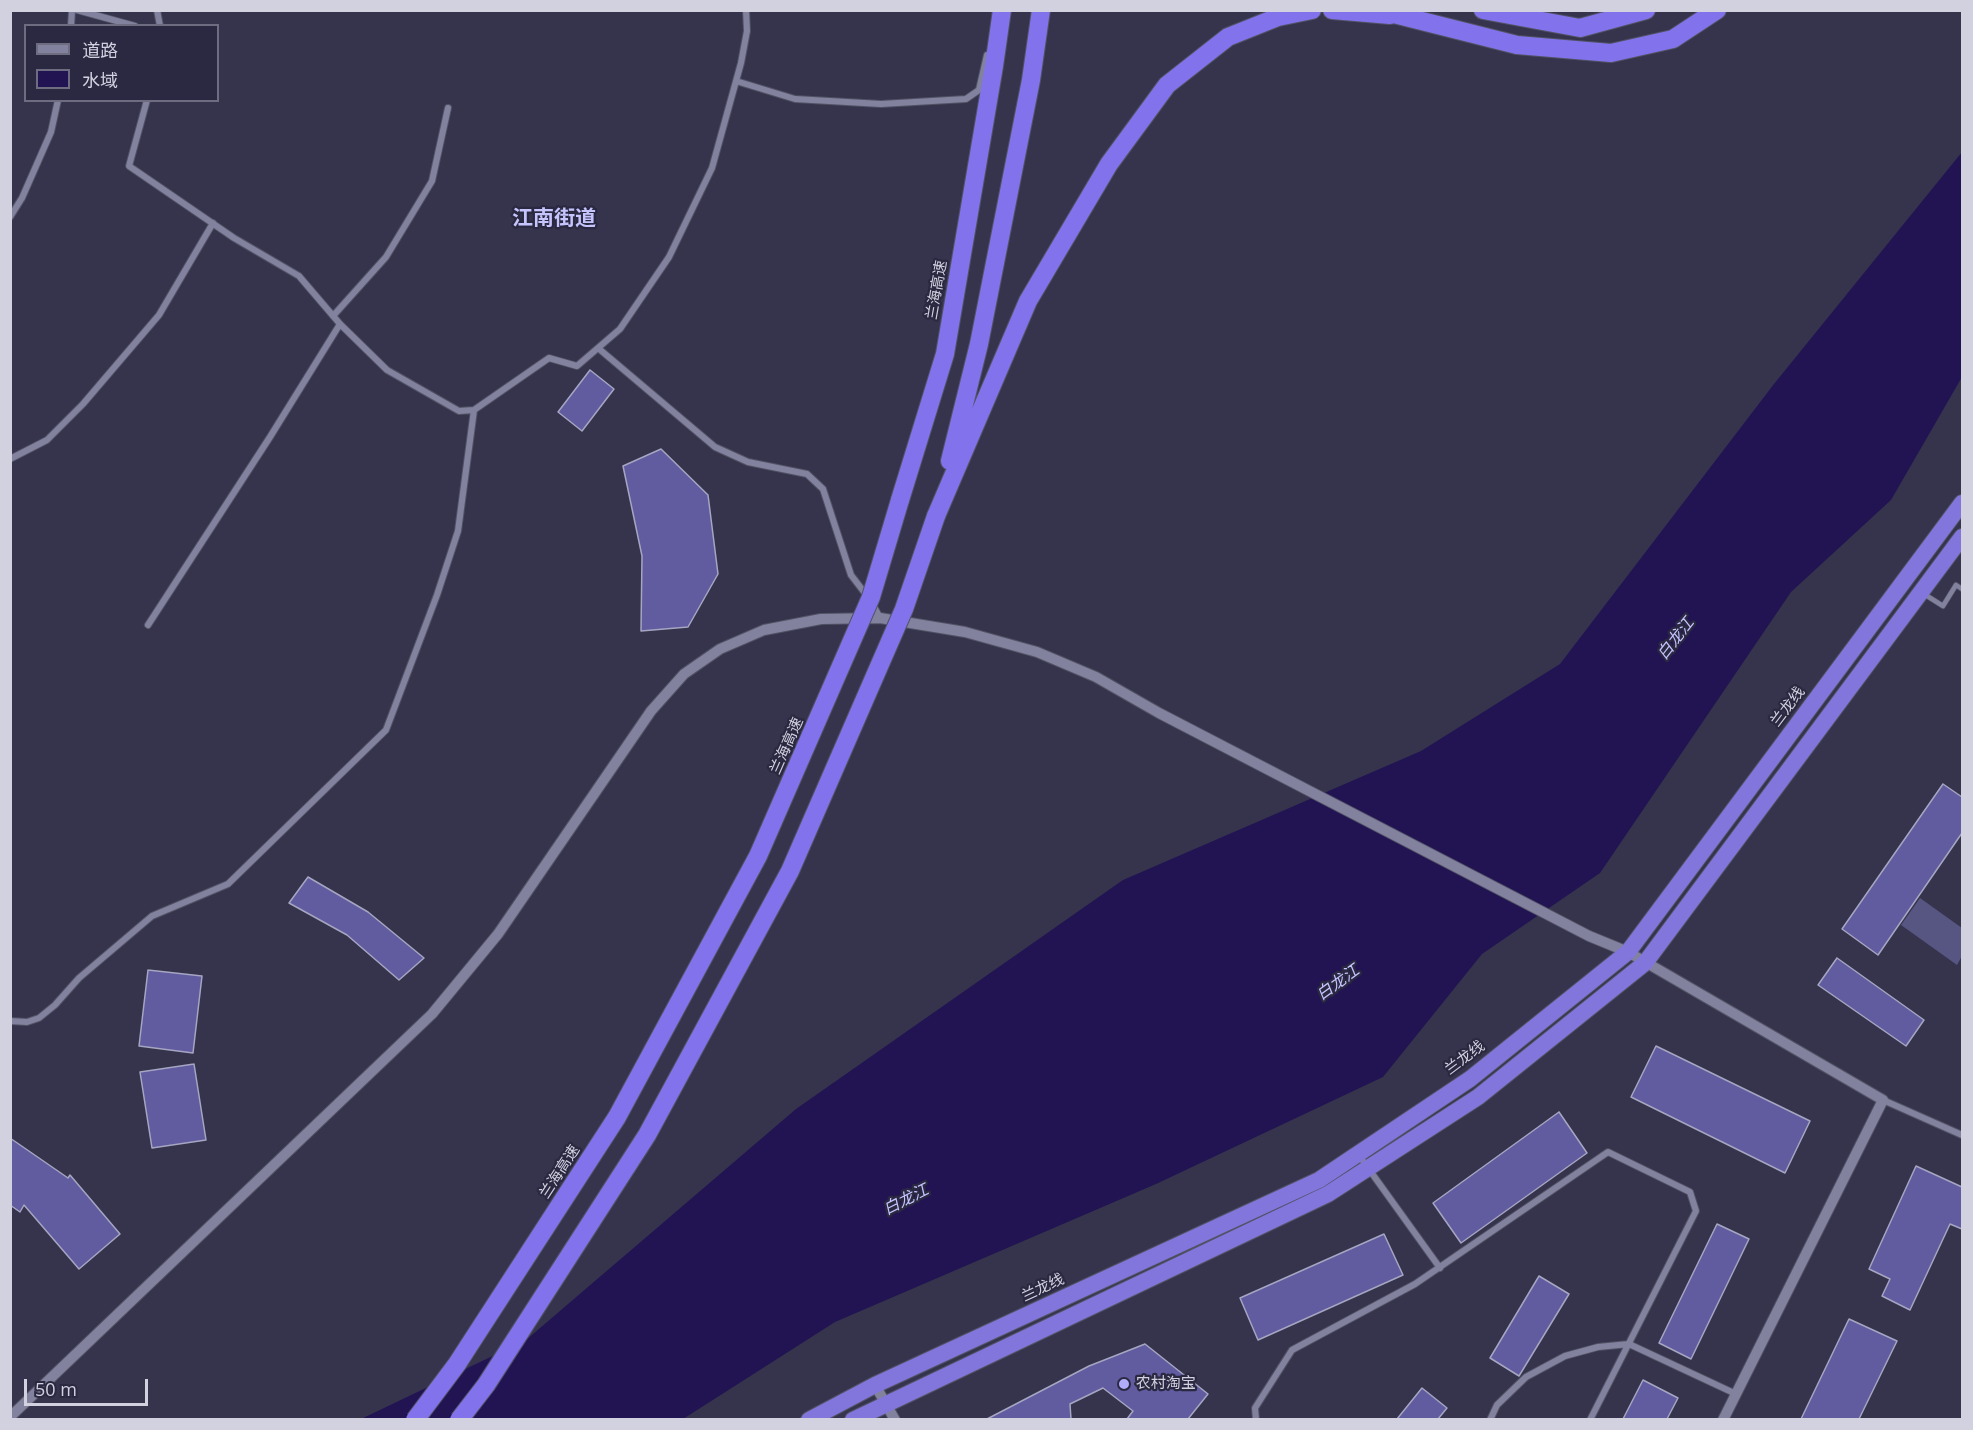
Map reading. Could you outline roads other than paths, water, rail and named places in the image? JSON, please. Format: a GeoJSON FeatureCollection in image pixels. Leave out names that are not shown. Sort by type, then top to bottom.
{"type":"FeatureCollection","features":[{"type":"Feature","properties":{"kind":"highway"},"geometry":{"type":"LineString","coordinates":[[936,516],[979,344],[1031,80],[1041,10]]}},
{"type":"Feature","properties":{"kind":"highway"},"geometry":{"type":"LineString","coordinates":[[459,1419],[486,1385],[647,1135],[790,871],[904,609],[936,516],[1028,301],[1109,164],[1167,85],[1228,37],[1278,17],[1312,10]]}},
{"type":"Feature","properties":{"kind":"highway"},"geometry":{"type":"LineString","coordinates":[[1332,10],[1396,15]]}},
{"type":"Feature","properties":{"kind":"highway"},"geometry":{"type":"LineString","coordinates":[[1378,10],[1517,45],[1611,53],[1673,39],[1717,10]]}},
{"type":"Feature","properties":{"kind":"highway"},"geometry":{"type":"LineString","coordinates":[[1483,10],[1580,28],[1646,10]]}},
{"type":"Feature","properties":{"kind":"highway","name":"兰海高速"},"geometry":{"type":"LineString","coordinates":[[415,1419],[458,1364],[617,1117],[758,856],[871,597],[945,354],[994,66],[998,19]]}},
{"type":"Feature","properties":{"kind":"highway","name":"兰龙线"},"geometry":{"type":"LineString","coordinates":[[809,1419],[875,1385],[1319,1180],[1470,1079],[1628,952],[1962,503]]}},
{"type":"Feature","properties":{"kind":"highway"},"geometry":{"type":"LineString","coordinates":[[853,1419],[1328,1194],[1478,1097],[1645,963],[1962,537]]}},
{"type":"Feature","properties":{"kind":"street"},"geometry":{"type":"LineString","coordinates":[[77,10],[128,24]]}},
{"type":"Feature","properties":{"kind":"street"},"geometry":{"type":"LineString","coordinates":[[146,102],[129,166],[213,223],[299,276],[340,324],[387,370],[459,411],[474,410],[549,358],[577,366],[620,329],[669,257],[712,168],[747,31],[746,10]]}},
{"type":"Feature","properties":{"kind":"street"},"geometry":{"type":"LineString","coordinates":[[736,81],[795,99],[881,104],[966,99],[979,90],[998,19]]}},
{"type":"Feature","properties":{"kind":"street"},"geometry":{"type":"LineString","coordinates":[[10,217],[22,198],[51,132],[58,102]]}},
{"type":"Feature","properties":{"kind":"street"},"geometry":{"type":"LineString","coordinates":[[333,316],[386,257],[432,182],[448,108]]}},
{"type":"Feature","properties":{"kind":"street"},"geometry":{"type":"LineString","coordinates":[[10,459],[47,440],[83,404],[159,315],[213,223]]}},
{"type":"Feature","properties":{"kind":"street"},"geometry":{"type":"LineString","coordinates":[[148,625],[340,324]]}},
{"type":"Feature","properties":{"kind":"street"},"geometry":{"type":"LineString","coordinates":[[598,348],[715,447],[748,462],[807,474],[823,489],[851,575],[871,601],[880,618]]}},
{"type":"Feature","properties":{"kind":"street"},"geometry":{"type":"LineString","coordinates":[[10,1022],[27,1022],[39,1018],[55,1005],[79,978],[152,916],[228,884],[386,730],[437,595],[458,531],[474,410]]}},
{"type":"Feature","properties":{"kind":"street"},"geometry":{"type":"LineString","coordinates":[[10,1418],[432,1014],[498,934],[651,711],[684,674],[720,649],[764,630],[821,619],[880,618],[965,632],[1037,652],[1096,677],[1160,713],[1589,936],[1628,952],[1883,1100],[1962,1135]]}},
{"type":"Feature","properties":{"kind":"street"},"geometry":{"type":"LineString","coordinates":[[1724,1419],[1883,1100]]}},
{"type":"Feature","properties":{"kind":"street"},"geometry":{"type":"LineString","coordinates":[[1256,1419],[1255,1408],[1293,1350],[1415,1284],[1608,1152],[1690,1192],[1696,1211],[1590,1419]]}},
{"type":"Feature","properties":{"kind":"street"},"geometry":{"type":"LineString","coordinates":[[1358,1154],[1440,1268]]}},
{"type":"Feature","properties":{"kind":"street"},"geometry":{"type":"LineString","coordinates":[[1490,1419],[1497,1405],[1526,1377],[1565,1356],[1598,1347],[1629,1344],[1736,1394]]}},
{"type":"Feature","properties":{"kind":"street"},"geometry":{"type":"LineString","coordinates":[[875,1385],[895,1419]]}},
{"type":"Feature","properties":{"kind":"lane"},"geometry":{"type":"LineString","coordinates":[[1921,593],[1942,606],[1956,585],[1962,589]]}},
{"type":"Feature","properties":{"kind":"water","name":"白龙江"},"geometry":{"type":"Polygon","coordinates":[[[1962,152],[1962,377],[1891,500],[1791,592],[1600,873],[1482,954],[1383,1077],[1156,1184],[835,1322],[683,1419],[359,1420],[526,1340],[796,1109],[1123,880],[1421,751],[1560,664],[1774,384],[1962,152]]]}},
{"type":"Feature","properties":{"kind":"place","name":"农村淘宝"},"geometry":{"type":"Point","coordinates":[1124,1384]}},
{"type":"Feature","properties":{"kind":"district","name":"江南街道"},"geometry":{"type":"Point","coordinates":[554,219]}}]}
